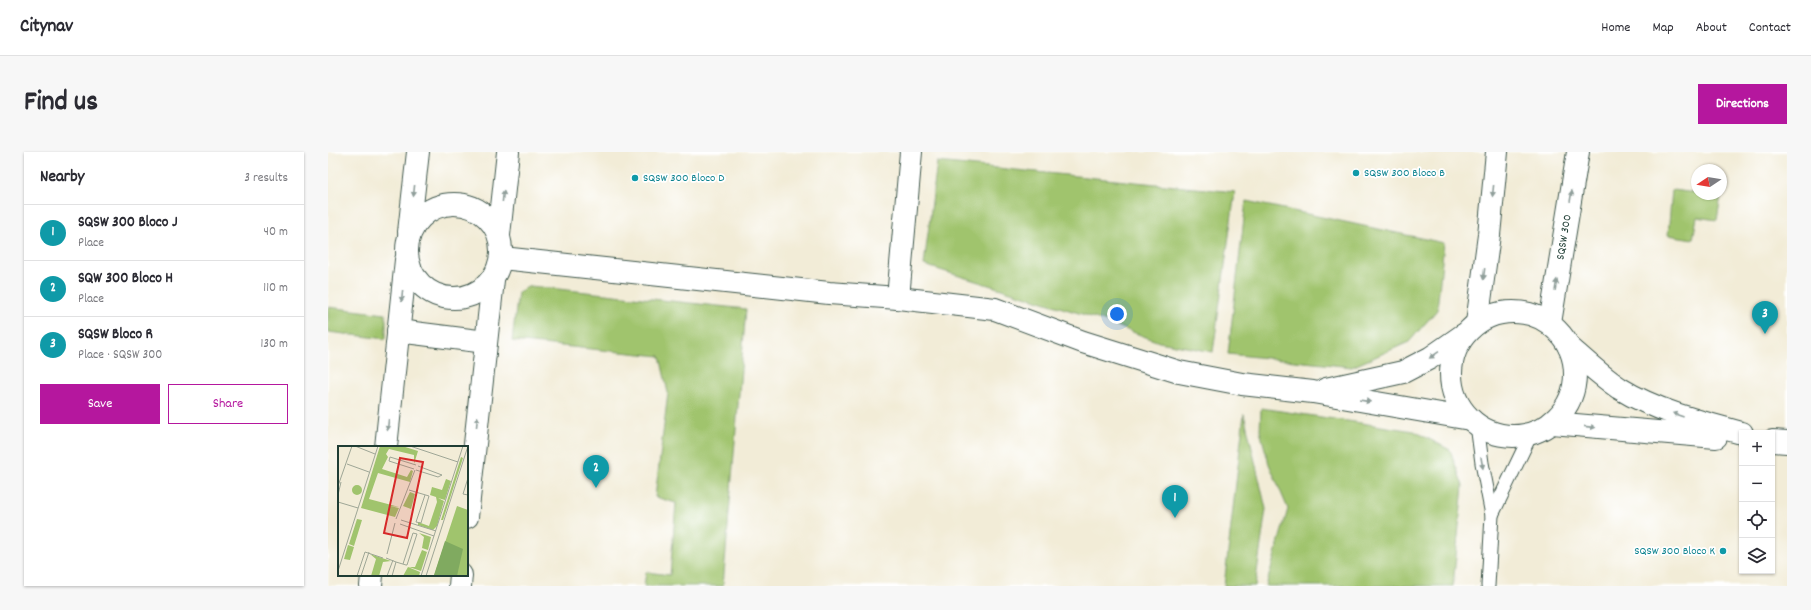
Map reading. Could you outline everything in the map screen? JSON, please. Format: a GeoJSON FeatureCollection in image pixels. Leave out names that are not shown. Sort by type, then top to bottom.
{"type":"FeatureCollection","features":[{"type":"Feature","properties":{"kind":"street"},"geometry":{"type":"LineString","coordinates":[[386,446],[418,152]]}},
{"type":"Feature","properties":{"kind":"street"},"geometry":{"type":"LineString","coordinates":[[468,508],[493,280],[502,258],[499,235],[508,152]]}},
{"type":"Feature","properties":{"kind":"street"},"geometry":{"type":"LineString","coordinates":[[898,298],[911,152]]}},
{"type":"Feature","properties":{"kind":"street"},"geometry":{"type":"LineString","coordinates":[[1473,422],[1456,400],[1451,376],[1454,353],[1471,328],[1489,235],[1497,152]]}},
{"type":"Feature","properties":{"kind":"street","name":"SQSW 300"},"geometry":{"type":"LineString","coordinates":[[1550,323],[1578,152]]}},
{"type":"Feature","properties":{"kind":"street"},"geometry":{"type":"LineString","coordinates":[[409,234],[423,215],[443,204],[466,205],[486,216],[499,235]]}},
{"type":"Feature","properties":{"kind":"street"},"geometry":{"type":"LineString","coordinates":[[406,257],[414,279],[431,294],[454,300],[476,294],[493,280]]}},
{"type":"Feature","properties":{"kind":"street"},"geometry":{"type":"LineString","coordinates":[[502,258],[829,294],[898,298],[995,309],[1083,342],[1179,372],[1242,384],[1313,392],[1473,422],[1493,434],[1512,436],[1531,434],[1552,423],[1565,407],[1574,388],[1575,367],[1569,346]]}},
{"type":"Feature","properties":{"kind":"street"},"geometry":{"type":"LineString","coordinates":[[1313,392],[1403,372],[1430,358],[1471,328],[1494,314],[1513,311],[1532,315],[1550,323],[1561,334],[1569,346],[1597,372],[1618,388],[1650,404],[1693,420],[1739,432]]}},
{"type":"Feature","properties":{"kind":"street"},"geometry":{"type":"LineString","coordinates":[[398,331],[486,342]]}},
{"type":"Feature","properties":{"kind":"street"},"geometry":{"type":"LineString","coordinates":[[1552,423],[1615,430],[1739,438]]}},
{"type":"Feature","properties":{"kind":"street"},"geometry":{"type":"LineString","coordinates":[[1775,441],[1787,442]]}},
{"type":"Feature","properties":{"kind":"street"},"geometry":{"type":"LineString","coordinates":[[371,586],[372,576]]}},
{"type":"Feature","properties":{"kind":"street"},"geometry":{"type":"LineString","coordinates":[[460,586],[461,576]]}},
{"type":"Feature","properties":{"kind":"lane"},"geometry":{"type":"LineString","coordinates":[[1473,422],[1492,515],[1488,586]]}},
{"type":"Feature","properties":{"kind":"lane"},"geometry":{"type":"LineString","coordinates":[[1492,515],[1531,434]]}},
{"type":"Feature","properties":{"kind":"green space"},"geometry":{"type":"Polygon","coordinates":[[[937,162],[1235,192],[1213,352],[1159,342],[1101,320],[924,265],[937,162]]]}},
{"type":"Feature","properties":{"kind":"green space"},"geometry":{"type":"Polygon","coordinates":[[[1672,190],[1691,192],[1691,200],[1720,200],[1717,220],[1697,217],[1693,239],[1668,235],[1672,190]]]}},
{"type":"Feature","properties":{"kind":"green space"},"geometry":{"type":"Polygon","coordinates":[[[1246,201],[1444,243],[1437,310],[1409,342],[1352,367],[1228,354],[1246,201]]]}},
{"type":"Feature","properties":{"kind":"green space"},"geometry":{"type":"Polygon","coordinates":[[[530,286],[746,309],[723,586],[644,586],[646,572],[670,575],[676,503],[655,497],[668,393],[660,356],[512,341],[518,292],[530,286]]]}},
{"type":"Feature","properties":{"kind":"green space"},"geometry":{"type":"Polygon","coordinates":[[[328,307],[386,314],[386,339],[328,332],[328,307]]]}},
{"type":"Feature","properties":{"kind":"green space"},"geometry":{"type":"Polygon","coordinates":[[[1261,408],[1414,431],[1450,450],[1463,486],[1453,586],[1266,586],[1288,509],[1269,464],[1260,431],[1261,408]]]}},
{"type":"Feature","properties":{"kind":"green space"},"geometry":{"type":"Polygon","coordinates":[[[1244,414],[1266,509],[1255,586],[1224,586],[1244,414]]]}},
{"type":"Feature","properties":{"kind":"place","name":"SQSW 300 Bloco B"},"geometry":{"type":"Point","coordinates":[1356,173]}},
{"type":"Feature","properties":{"kind":"place","name":"SQSW 300 Bloco D"},"geometry":{"type":"Point","coordinates":[635,178]}},
{"type":"Feature","properties":{"kind":"place","name":"SQSW Bloco R"},"geometry":{"type":"Point","coordinates":[1765,334]}},
{"type":"Feature","properties":{"kind":"place","name":"SQW 300 Bloco H"},"geometry":{"type":"Point","coordinates":[596,488]}},
{"type":"Feature","properties":{"kind":"place","name":"SQSW 300 Bloco J"},"geometry":{"type":"Point","coordinates":[1175,518]}},
{"type":"Feature","properties":{"kind":"place","name":"SQSW 300 Bloco K"},"geometry":{"type":"Point","coordinates":[1723,551]}}]}
